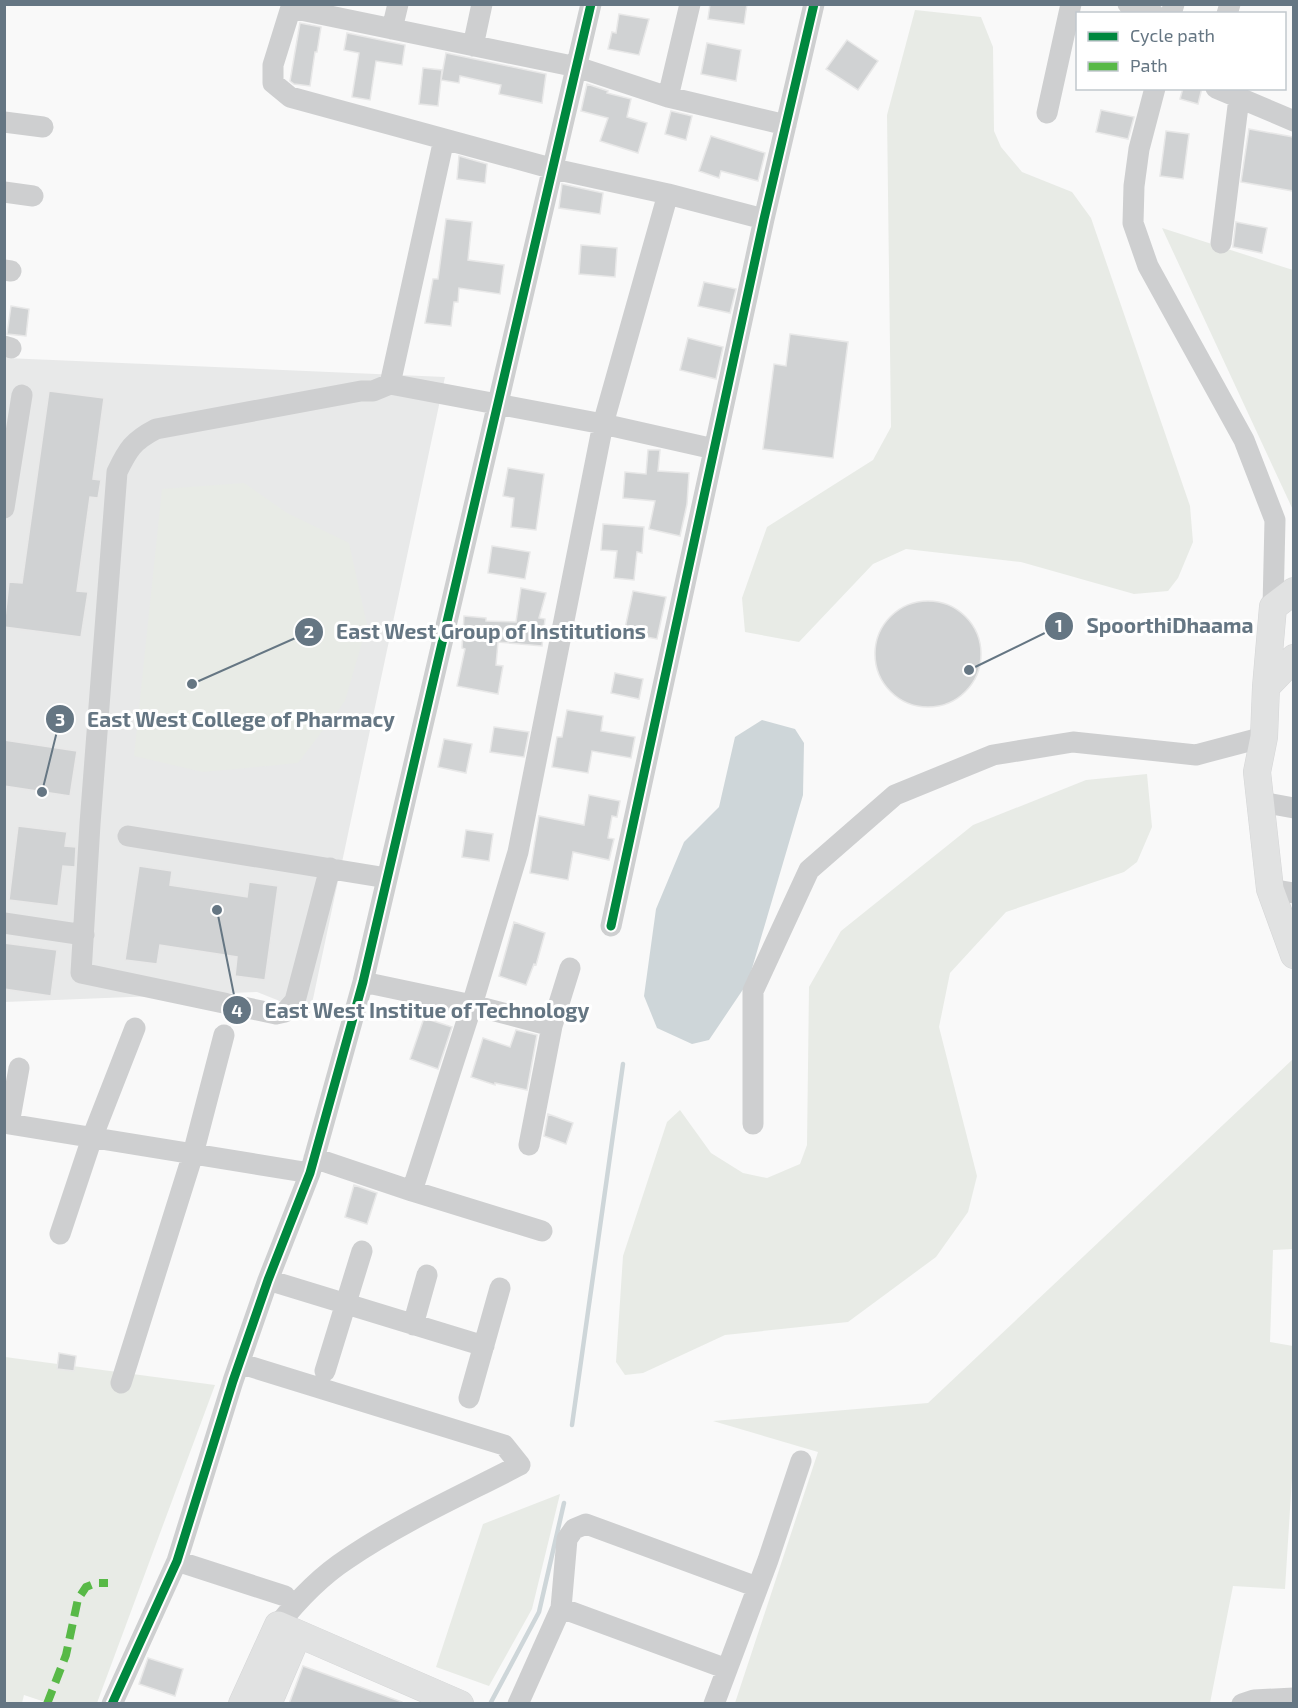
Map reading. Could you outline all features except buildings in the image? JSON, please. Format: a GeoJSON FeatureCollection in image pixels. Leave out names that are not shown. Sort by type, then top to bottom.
{"type":"FeatureCollection","features":[{"type":"Feature","properties":{"kind":"main road"},"geometry":{"type":"LineString","coordinates":[[1283,599],[1266,687],[1264,737],[1257,772],[1261,802],[1282,891],[1293,955]]}},
{"type":"Feature","properties":{"kind":"main road"},"geometry":{"type":"LineString","coordinates":[[1266,687],[1293,658]]}},
{"type":"Feature","properties":{"kind":"main road"},"geometry":{"type":"LineString","coordinates":[[242,1704],[288,1630]]}},
{"type":"Feature","properties":{"kind":"main road"},"geometry":{"type":"LineString","coordinates":[[268,1704],[288,1630]]}},
{"type":"Feature","properties":{"kind":"main road"},"geometry":{"type":"LineString","coordinates":[[288,1630],[460,1704]]}},
{"type":"Feature","properties":{"kind":"street"},"geometry":{"type":"LineString","coordinates":[[392,29],[398,4]]}},
{"type":"Feature","properties":{"kind":"street"},"geometry":{"type":"LineString","coordinates":[[473,45],[482,4]]}},
{"type":"Feature","properties":{"kind":"street"},"geometry":{"type":"LineString","coordinates":[[112,1704],[177,1561],[239,1363],[312,1166],[363,982],[591,4]]}},
{"type":"Feature","properties":{"kind":"street"},"geometry":{"type":"LineString","coordinates":[[668,97],[690,4]]}},
{"type":"Feature","properties":{"kind":"street"},"geometry":{"type":"LineString","coordinates":[[611,926],[714,449],[814,4]]}},
{"type":"Feature","properties":{"kind":"street"},"geometry":{"type":"LineString","coordinates":[[1047,113],[1071,4]]}},
{"type":"Feature","properties":{"kind":"street"},"geometry":{"type":"LineString","coordinates":[[1128,4],[1149,12]]}},
{"type":"Feature","properties":{"kind":"street"},"geometry":{"type":"LineString","coordinates":[[765,219],[668,194],[554,169],[290,97],[273,83],[273,65],[291,6],[577,67],[668,97],[786,125]]}},
{"type":"Feature","properties":{"kind":"street"},"geometry":{"type":"LineString","coordinates":[[1154,90],[1139,149],[1134,186],[1133,224],[1148,266],[1244,440],[1275,520],[1283,599]]}},
{"type":"Feature","properties":{"kind":"street"},"geometry":{"type":"LineString","coordinates":[[1221,90],[1293,121]]}},
{"type":"Feature","properties":{"kind":"street"},"geometry":{"type":"LineString","coordinates":[[1221,243],[1239,98]]}},
{"type":"Feature","properties":{"kind":"street"},"geometry":{"type":"LineString","coordinates":[[4,122],[43,128]]}},
{"type":"Feature","properties":{"kind":"street"},"geometry":{"type":"LineString","coordinates":[[390,384],[444,139]]}},
{"type":"Feature","properties":{"kind":"street"},"geometry":{"type":"LineString","coordinates":[[4,192],[33,196]]}},
{"type":"Feature","properties":{"kind":"street"},"geometry":{"type":"LineString","coordinates":[[411,1191],[472,1005],[518,852],[603,424],[668,194]]}},
{"type":"Feature","properties":{"kind":"street"},"geometry":{"type":"LineString","coordinates":[[330,868],[295,1001],[285,1012],[276,1014],[81,973],[117,472],[127,451],[139,438],[156,429],[361,391],[373,391],[390,384],[603,424],[714,449]]}},
{"type":"Feature","properties":{"kind":"street"},"geometry":{"type":"LineString","coordinates":[[4,508],[22,395]]}},
{"type":"Feature","properties":{"kind":"street"},"geometry":{"type":"LineString","coordinates":[[753,1125],[753,991],[809,870],[895,795],[993,755],[1073,742],[1196,755],[1264,737]]}},
{"type":"Feature","properties":{"kind":"street"},"geometry":{"type":"LineString","coordinates":[[1261,802],[1293,808]]}},
{"type":"Feature","properties":{"kind":"street"},"geometry":{"type":"LineString","coordinates":[[128,836],[387,878]]}},
{"type":"Feature","properties":{"kind":"street"},"geometry":{"type":"LineString","coordinates":[[4,923],[84,935]]}},
{"type":"Feature","properties":{"kind":"street"},"geometry":{"type":"LineString","coordinates":[[529,1145],[552,1026],[570,968]]}},
{"type":"Feature","properties":{"kind":"street"},"geometry":{"type":"LineString","coordinates":[[363,982],[472,1005],[552,1026]]}},
{"type":"Feature","properties":{"kind":"street"},"geometry":{"type":"LineString","coordinates":[[60,1234],[92,1138],[135,1028]]}},
{"type":"Feature","properties":{"kind":"street"},"geometry":{"type":"LineString","coordinates":[[121,1383],[193,1154],[224,1035]]}},
{"type":"Feature","properties":{"kind":"street"},"geometry":{"type":"LineString","coordinates":[[19,1068],[9,1125],[193,1154],[312,1166],[411,1191],[542,1231]]}},
{"type":"Feature","properties":{"kind":"street"},"geometry":{"type":"LineString","coordinates":[[324,1371],[362,1251]]}},
{"type":"Feature","properties":{"kind":"street"},"geometry":{"type":"LineString","coordinates":[[413,1324],[427,1275]]}},
{"type":"Feature","properties":{"kind":"street"},"geometry":{"type":"LineString","coordinates":[[268,1280],[484,1346]]}},
{"type":"Feature","properties":{"kind":"street"},"geometry":{"type":"LineString","coordinates":[[470,1398],[500,1288]]}},
{"type":"Feature","properties":{"kind":"street"},"geometry":{"type":"LineString","coordinates":[[239,1363],[504,1445],[520,1465],[390,1533],[346,1560],[293,1606],[288,1630]]}},
{"type":"Feature","properties":{"kind":"street"},"geometry":{"type":"LineString","coordinates":[[714,1704],[801,1461]]}},
{"type":"Feature","properties":{"kind":"street"},"geometry":{"type":"LineString","coordinates":[[518,1704],[561,1608],[567,1539],[574,1529],[586,1524],[757,1587]]}},
{"type":"Feature","properties":{"kind":"street"},"geometry":{"type":"LineString","coordinates":[[177,1561],[285,1596]]}},
{"type":"Feature","properties":{"kind":"street"},"geometry":{"type":"LineString","coordinates":[[561,1608],[727,1669]]}},
{"type":"Feature","properties":{"kind":"street"},"geometry":{"type":"LineString","coordinates":[[1242,1704],[1254,1700],[1293,1698]]}},
{"type":"Feature","properties":{"kind":"shaded area"},"geometry":{"type":"Polygon","coordinates":[[[915,10],[981,17],[993,47],[994,131],[1001,147],[1022,172],[1072,192],[1091,218],[1190,506],[1193,542],[1178,578],[1168,591],[1134,594],[1021,562],[906,549],[873,564],[799,642],[745,632],[742,598],[767,527],[873,460],[891,427],[887,115],[915,10]]]}},
{"type":"Feature","properties":{"kind":"shaded area"},"geometry":{"type":"Polygon","coordinates":[[[1162,228],[1293,270],[1293,510],[1162,228]]]}},
{"type":"Feature","properties":{"kind":"shaded area"},"geometry":{"type":"Polygon","coordinates":[[[6,358],[445,377],[310,1013],[257,992],[5,1002],[6,358]]]}},
{"type":"Feature","properties":{"kind":"shaded area"},"geometry":{"type":"Polygon","coordinates":[[[244,483],[287,513],[349,543],[367,625],[345,701],[298,763],[203,772],[134,756],[162,489],[244,483]]]}},
{"type":"Feature","properties":{"kind":"shaded area"},"geometry":{"type":"Polygon","coordinates":[[[762,720],[795,729],[804,743],[803,795],[748,982],[709,1040],[692,1044],[657,1028],[644,996],[656,909],[684,842],[719,807],[735,737],[762,720]]]}},
{"type":"Feature","properties":{"kind":"shaded area"},"geometry":{"type":"Polygon","coordinates":[[[1147,774],[1152,827],[1137,862],[1124,872],[1006,912],[950,973],[939,1027],[977,1176],[968,1212],[936,1257],[848,1322],[725,1335],[643,1373],[625,1375],[616,1362],[623,1256],[667,1122],[680,1110],[711,1153],[743,1173],[767,1178],[800,1164],[807,1145],[809,987],[841,931],[973,825],[1086,780],[1147,774]]]}},
{"type":"Feature","properties":{"kind":"shaded area"},"geometry":{"type":"Polygon","coordinates":[[[1293,1059],[1293,1249],[1273,1250],[1270,1342],[1293,1346],[1293,1462],[1285,1589],[1233,1586],[1210,1703],[735,1703],[818,1452],[713,1421],[928,1403],[1293,1059]]]}},
{"type":"Feature","properties":{"kind":"shaded area"},"geometry":{"type":"Polygon","coordinates":[[[5,1357],[215,1385],[97,1703],[48,1703],[24,1695],[22,1703],[5,1704],[5,1357]]]}},
{"type":"Feature","properties":{"kind":"shaded area"},"geometry":{"type":"Polygon","coordinates":[[[560,1494],[532,1609],[489,1686],[436,1667],[483,1524],[560,1494]]]}},
{"type":"Feature","properties":{"kind":"waterway"},"geometry":{"type":"LineString","coordinates":[[572,1425],[623,1064]]}},
{"type":"Feature","properties":{"kind":"waterway"},"geometry":{"type":"LineString","coordinates":[[490,1704],[539,1612],[564,1503]]}},
{"type":"Feature","properties":{"kind":"marked path"},"geometry":{"type":"LineString","coordinates":[[47,1704],[66,1655],[78,1599],[86,1587],[96,1583],[108,1583]]}},
{"type":"Feature","properties":{"kind":"cycle path"},"geometry":{"type":"LineString","coordinates":[[112,1704],[177,1561],[233,1381],[268,1280],[310,1173],[363,982],[591,4]]}},
{"type":"Feature","properties":{"kind":"cycle path"},"geometry":{"type":"LineString","coordinates":[[611,926],[764,219],[814,4]]}},
{"type":"Feature","properties":{"kind":"place","name":"SpoorthiDhaama"},"geometry":{"type":"Point","coordinates":[969,670]}},
{"type":"Feature","properties":{"kind":"place","name":"East West Group of Institutions"},"geometry":{"type":"Point","coordinates":[192,684]}},
{"type":"Feature","properties":{"kind":"place","name":"East West College of Pharmacy"},"geometry":{"type":"Point","coordinates":[42,792]}},
{"type":"Feature","properties":{"kind":"place","name":"East West Institue of Technology"},"geometry":{"type":"Point","coordinates":[217,910]}}]}
